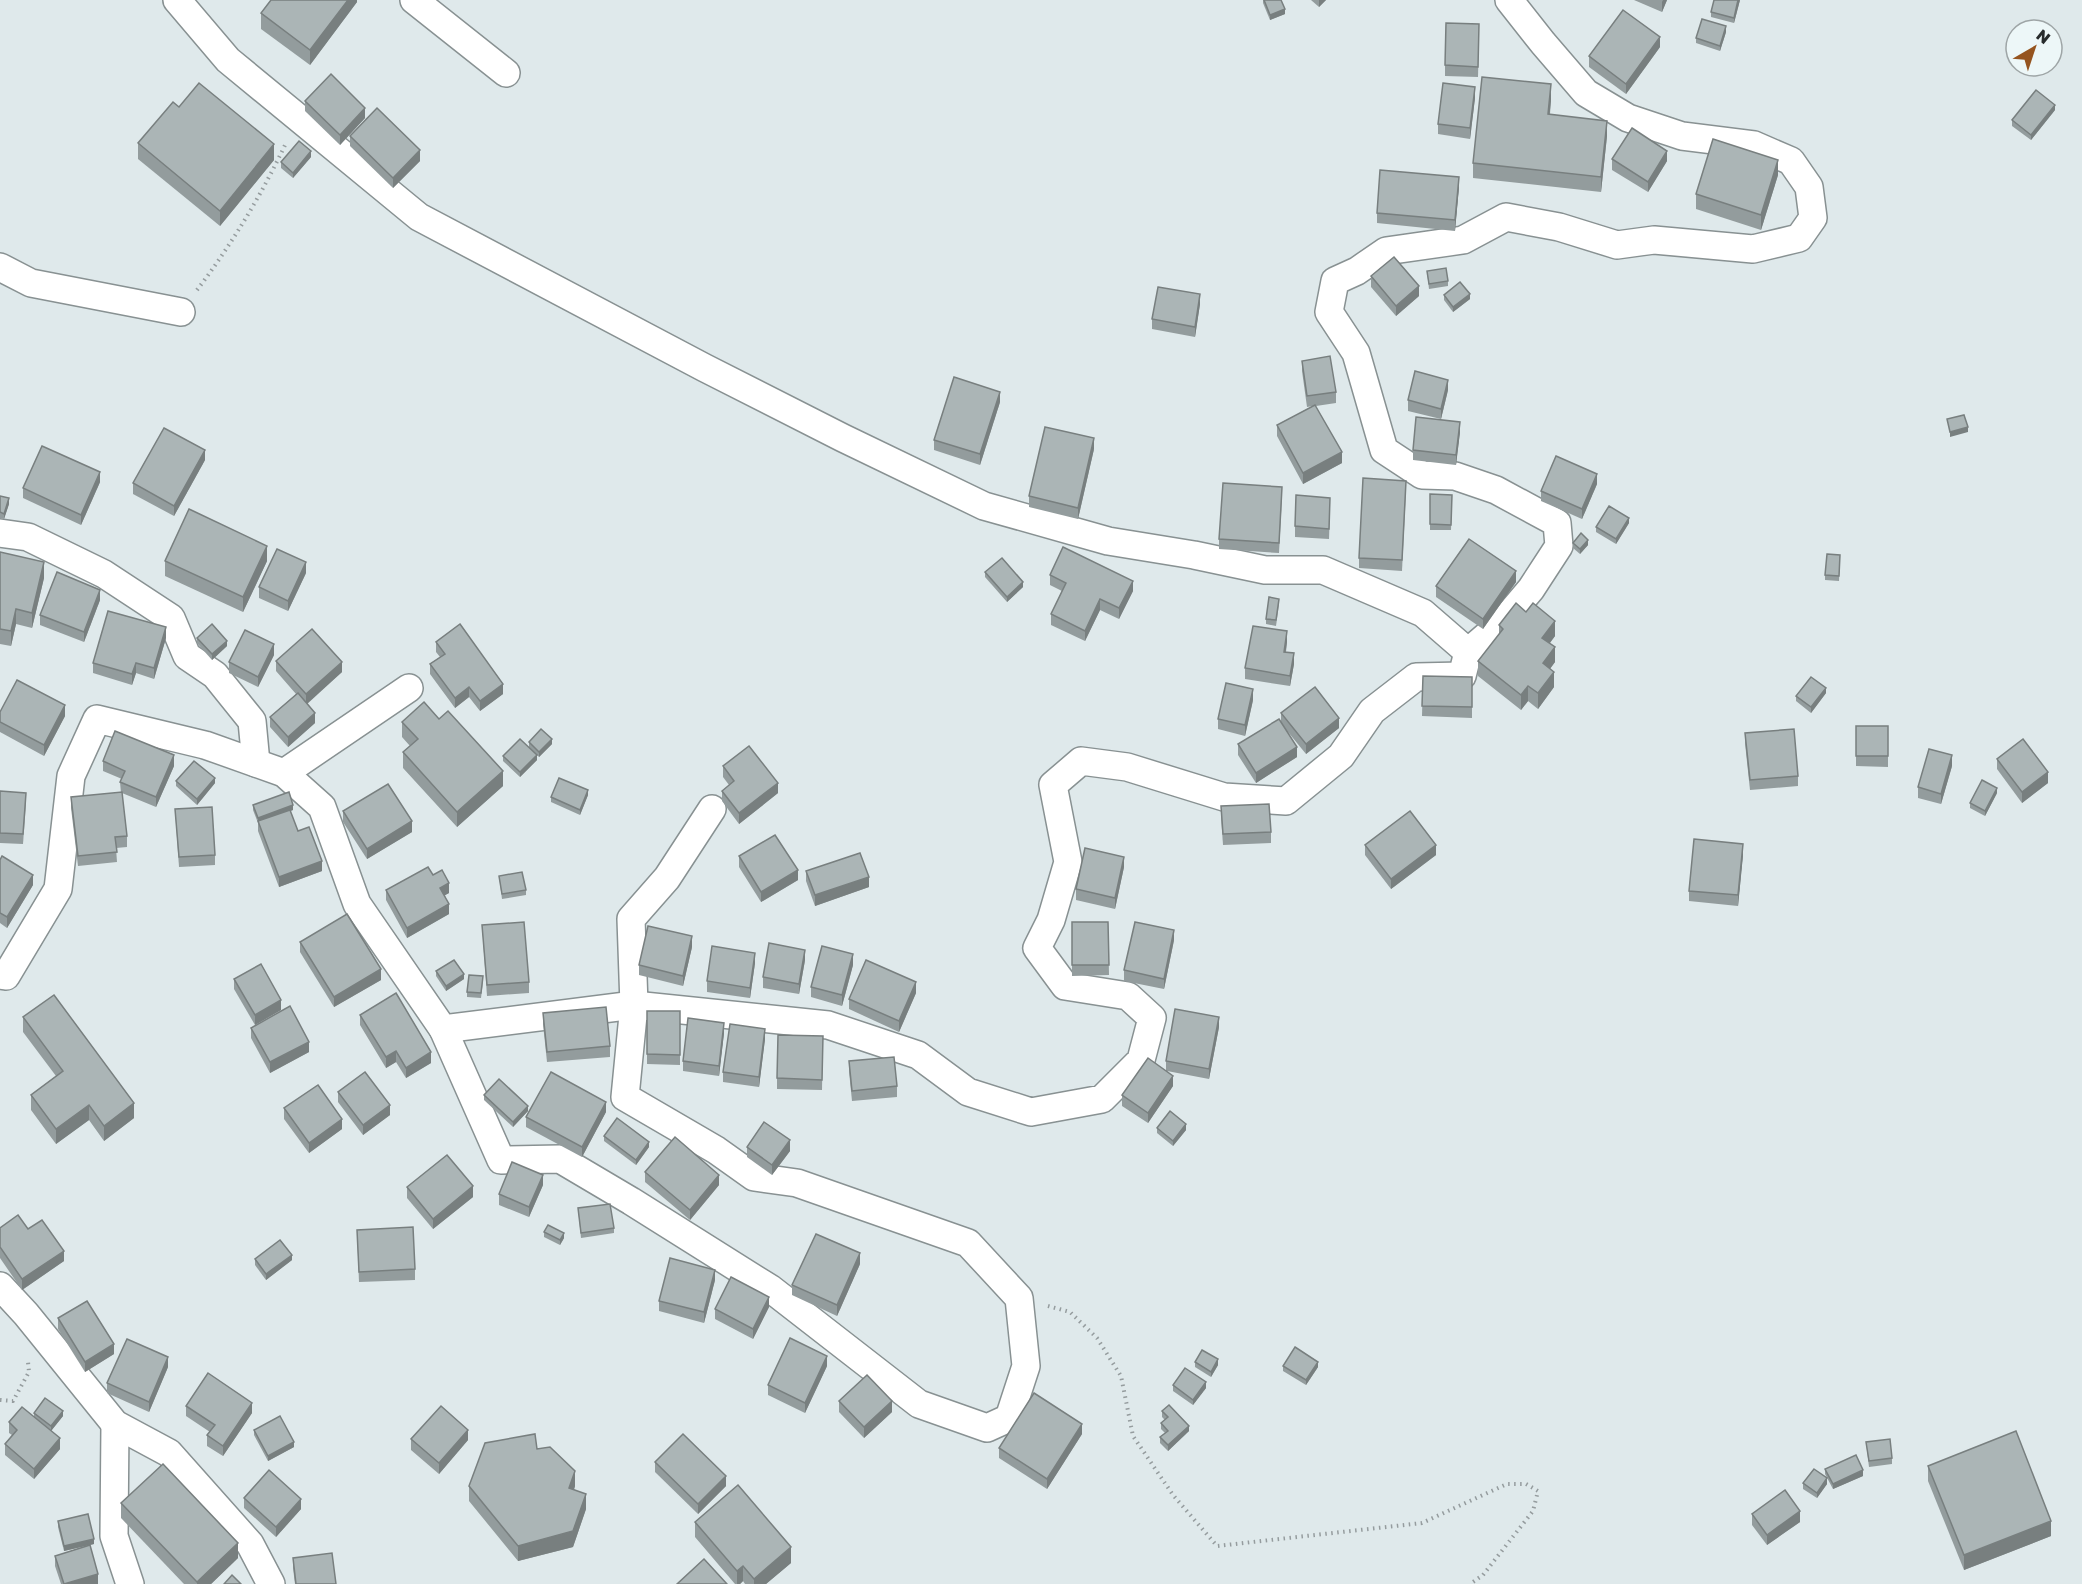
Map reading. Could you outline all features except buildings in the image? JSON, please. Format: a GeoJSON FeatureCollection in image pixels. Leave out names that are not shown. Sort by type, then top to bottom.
{"type":"FeatureCollection","features":[{"type":"Feature","properties":{"kind":"street"},"geometry":{"type":"LineString","coordinates":[[177,0],[228,60],[419,217],[843,438],[984,506],[1108,541],[1194,555],[1265,570],[1323,570],[1423,613],[1468,652]]}},
{"type":"Feature","properties":{"kind":"street"},"geometry":{"type":"LineString","coordinates":[[414,0],[506,73]]}},
{"type":"Feature","properties":{"kind":"street"},"geometry":{"type":"LineString","coordinates":[[443,1029],[634,1005],[828,1025],[918,1055],[968,1092],[1031,1112],[1102,1099],[1141,1060],[1152,1018],[1128,996],[1065,986],[1037,948],[1051,920],[1068,862],[1053,785],[1081,761],[1126,767],[1224,797],[1286,801],[1341,756],[1372,711],[1416,677],[1462,676],[1468,652],[1503,622],[1531,589],[1559,546],[1557,523],[1496,490],[1455,476],[1422,475],[1384,450],[1356,353],[1329,312],[1335,281],[1357,271],[1386,251],[1463,240],[1506,217],[1559,227],[1617,245],[1654,240],[1754,249],[1799,238],[1813,218],[1809,188],[1791,161],[1754,145],[1682,136],[1628,118],[1586,93],[1542,43],[1509,0]]}},
{"type":"Feature","properties":{"kind":"street"},"geometry":{"type":"LineString","coordinates":[[0,267],[31,283],[181,312]]}},
{"type":"Feature","properties":{"kind":"street"},"geometry":{"type":"LineString","coordinates":[[0,533],[28,537],[104,574],[171,618],[186,656],[215,675],[252,721],[256,763]]}},
{"type":"Feature","properties":{"kind":"street"},"geometry":{"type":"LineString","coordinates":[[284,773],[409,688]]}},
{"type":"Feature","properties":{"kind":"street"},"geometry":{"type":"LineString","coordinates":[[0,975],[6,975],[58,889],[70,776],[98,719],[205,745],[284,773],[322,807],[357,904],[443,1029],[501,1160],[560,1159],[631,1200],[771,1288],[919,1404],[987,1428],[1009,1418],[1026,1366],[1019,1298],[968,1243],[797,1183],[753,1177],[716,1150],[625,1097],[634,1005],[631,919],[667,878],[712,809]]}},
{"type":"Feature","properties":{"kind":"street"},"geometry":{"type":"LineString","coordinates":[[0,1286],[115,1424],[169,1453],[250,1544],[271,1584]]}},
{"type":"Feature","properties":{"kind":"street"},"geometry":{"type":"LineString","coordinates":[[115,1424],[114,1536],[129,1584]]}},
{"type":"Feature","properties":{"kind":"path"},"geometry":{"type":"LineString","coordinates":[[181,312],[215,266],[268,181],[298,118]]}},
{"type":"Feature","properties":{"kind":"path"},"geometry":{"type":"LineString","coordinates":[[1019,1298],[1070,1312],[1097,1338],[1121,1376],[1132,1436],[1173,1495],[1217,1545],[1422,1523],[1507,1484],[1526,1484],[1538,1491],[1533,1511],[1483,1575],[1470,1584]]}},
{"type":"Feature","properties":{"kind":"path"},"geometry":{"type":"LineString","coordinates":[[0,1400],[13,1401],[29,1372],[22,1310]]}}]}
